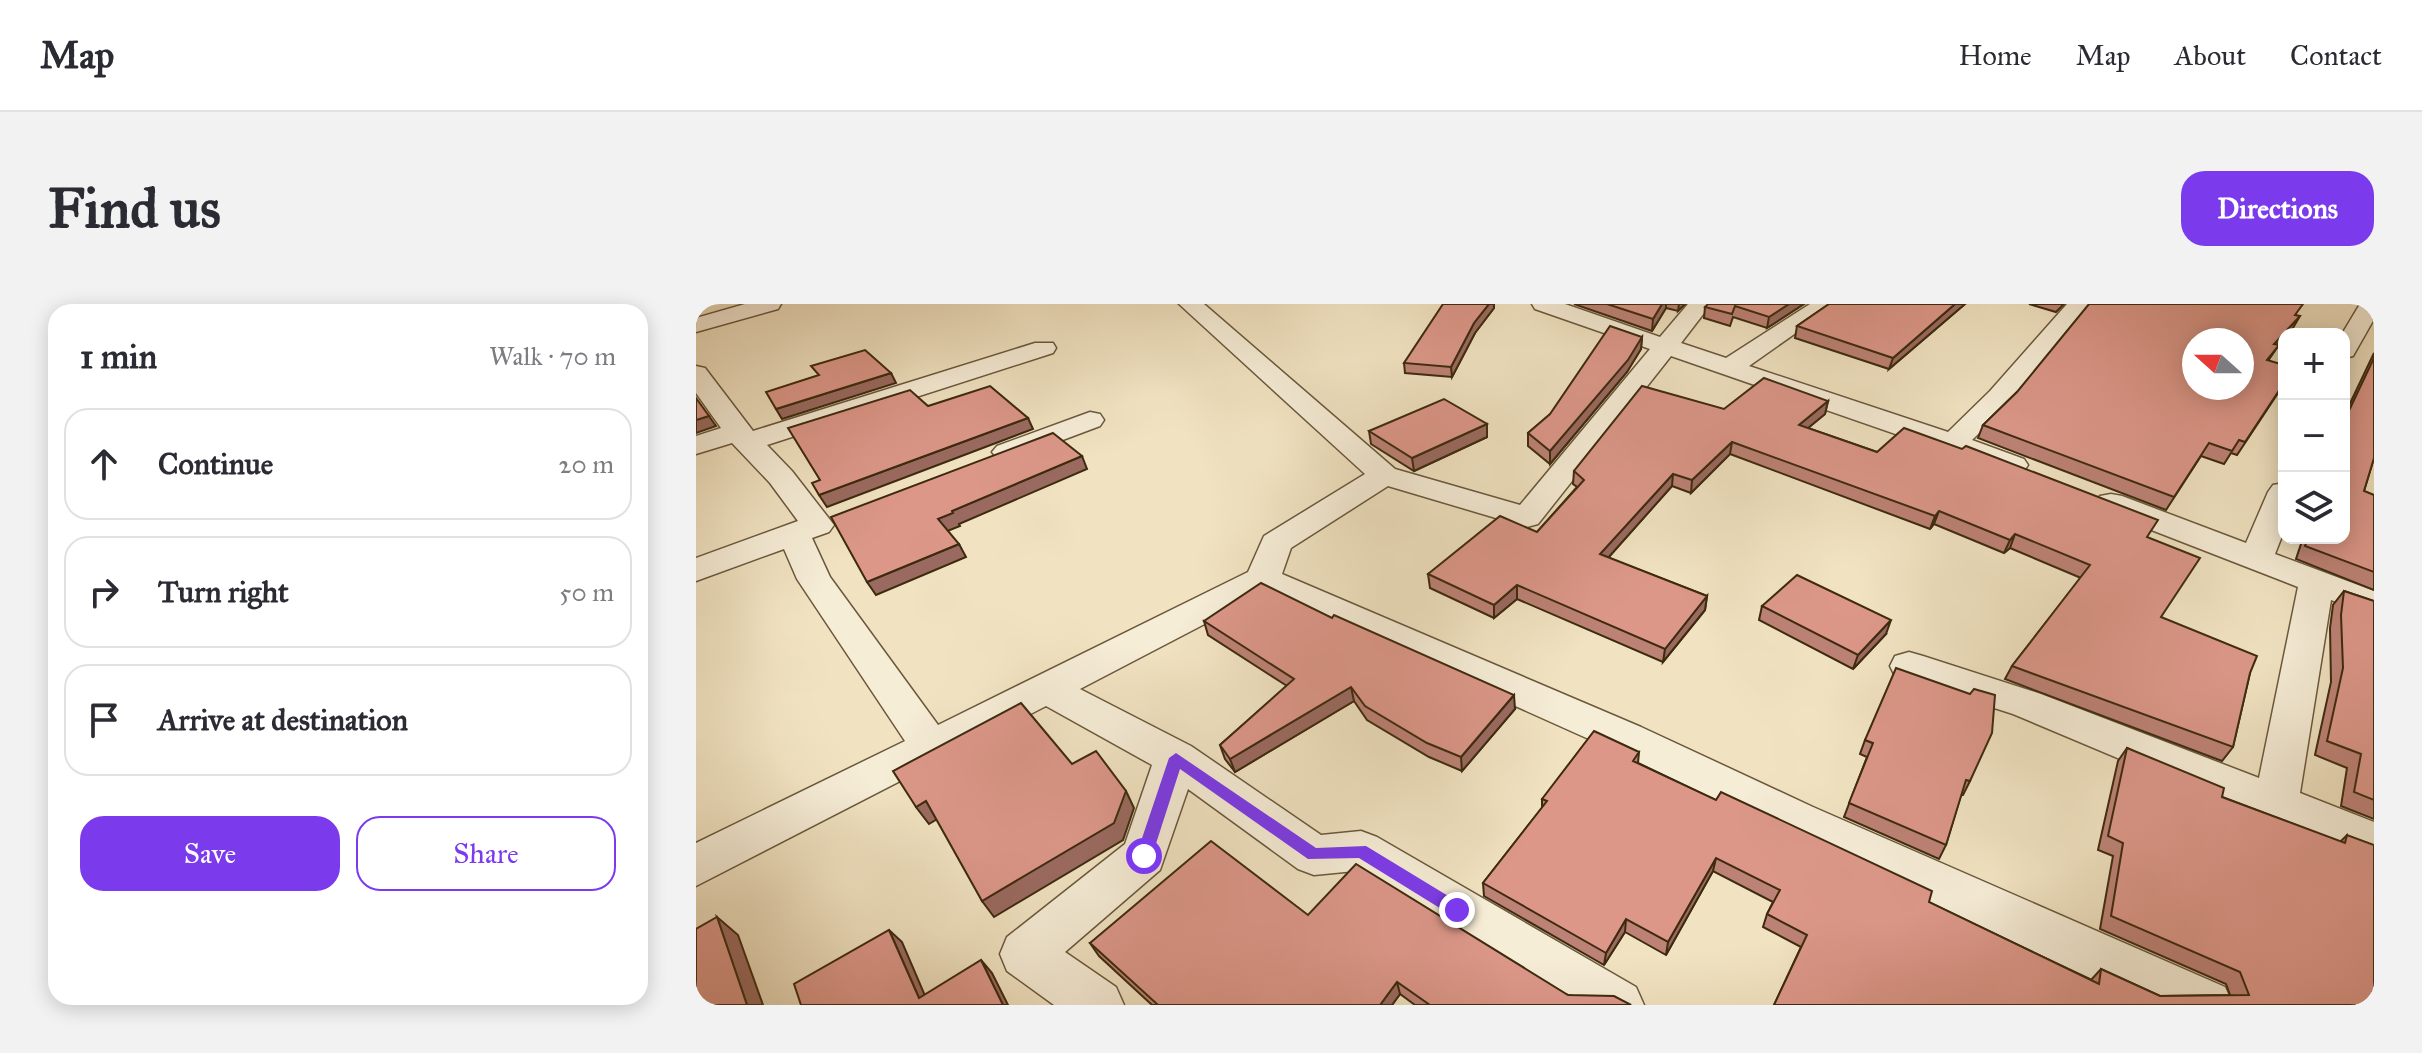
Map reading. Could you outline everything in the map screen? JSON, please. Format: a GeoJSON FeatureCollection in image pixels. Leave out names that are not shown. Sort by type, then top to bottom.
{"type":"FeatureCollection","features":[{"type":"Feature","properties":{"kind":"street"},"geometry":{"type":"LineString","coordinates":[[696,325],[770,304]]}},
{"type":"Feature","properties":{"kind":"street"},"geometry":{"type":"LineString","coordinates":[[1190,304],[1384,475],[1527,517],[1700,304]]}},
{"type":"Feature","properties":{"kind":"street"},"geometry":{"type":"LineString","coordinates":[[1543,304],[1666,349],[1732,366],[1954,442],[2040,476]]}},
{"type":"Feature","properties":{"kind":"street"},"geometry":{"type":"LineString","coordinates":[[1732,366],[1826,304]]}},
{"type":"Feature","properties":{"kind":"street"},"geometry":{"type":"LineString","coordinates":[[1954,442],[2000,397],[2079,304]]}},
{"type":"Feature","properties":{"kind":"street"},"geometry":{"type":"LineString","coordinates":[[2350,341],[2371,304]]}},
{"type":"Feature","properties":{"kind":"street"},"geometry":{"type":"LineString","coordinates":[[696,445],[744,436],[1044,348]]}},
{"type":"Feature","properties":{"kind":"street"},"geometry":{"type":"LineString","coordinates":[[696,374],[819,524],[814,579],[931,747]]}},
{"type":"Feature","properties":{"kind":"street"},"geometry":{"type":"LineString","coordinates":[[975,464],[1090,420]]}},
{"type":"Feature","properties":{"kind":"street"},"geometry":{"type":"LineString","coordinates":[[696,866],[1263,579],[1276,543],[1384,475]]}},
{"type":"Feature","properties":{"kind":"street"},"geometry":{"type":"LineString","coordinates":[[2083,493],[2374,604]]}},
{"type":"Feature","properties":{"kind":"street"},"geometry":{"type":"LineString","coordinates":[[2256,559],[2278,506]]}},
{"type":"Feature","properties":{"kind":"street"},"geometry":{"type":"LineString","coordinates":[[696,570],[819,524]]}},
{"type":"Feature","properties":{"kind":"street"},"geometry":{"type":"LineString","coordinates":[[1263,579],[1626,738],[1797,820],[2206,1005]]}},
{"type":"Feature","properties":{"kind":"street"},"geometry":{"type":"LineString","coordinates":[[2276,805],[2316,583]]}},
{"type":"Feature","properties":{"kind":"street"},"geometry":{"type":"LineString","coordinates":[[1909,666],[2027,704],[2374,842]]}},
{"type":"Feature","properties":{"kind":"street"},"geometry":{"type":"LineString","coordinates":[[1047,689],[1176,758],[1314,855],[1361,851],[1617,1005]]}},
{"type":"Feature","properties":{"kind":"street"},"geometry":{"type":"LineString","coordinates":[[1097,1005],[1025,954],[1144,856],[1176,758]]}},
{"type":"Feature","properties":{"kind":"building"},"geometry":{"type":"Polygon","coordinates":[[[1443,304],[1489,304],[1474,323],[1451,367],[1404,363],[1443,304]]]}},
{"type":"Feature","properties":{"kind":"building"},"geometry":{"type":"Polygon","coordinates":[[[1607,304],[1662,304],[1653,319],[1607,304]]]}},
{"type":"Feature","properties":{"kind":"building"},"geometry":{"type":"Polygon","coordinates":[[[1708,304],[1789,304],[1769,317],[1735,306],[1732,314],[1705,307],[1708,304]]]}},
{"type":"Feature","properties":{"kind":"building"},"geometry":{"type":"Polygon","coordinates":[[[1829,304],[1955,304],[1893,358],[1797,326],[1829,304]]]}},
{"type":"Feature","properties":{"kind":"building"},"geometry":{"type":"Polygon","coordinates":[[[2089,304],[2303,304],[2295,315],[2300,316],[2289,328],[2278,328],[2278,340],[2274,344],[2278,346],[2267,360],[2278,363],[2278,392],[2245,442],[2239,440],[2232,451],[2209,443],[2174,497],[1983,425],[2017,392],[2089,304]]]}},
{"type":"Feature","properties":{"kind":"building"},"geometry":{"type":"Polygon","coordinates":[[[1610,326],[1642,337],[1628,360],[1550,451],[1528,433],[1550,414],[1610,326]]]}},
{"type":"Feature","properties":{"kind":"building"},"geometry":{"type":"Polygon","coordinates":[[[865,350],[891,373],[776,409],[766,392],[819,375],[811,366],[865,350]]]}},
{"type":"Feature","properties":{"kind":"building"},"geometry":{"type":"Polygon","coordinates":[[[2374,358],[2374,458],[2364,491],[2374,495],[2374,572],[2305,546],[2350,544],[2350,408],[2374,358]]]}},
{"type":"Feature","properties":{"kind":"building"},"geometry":{"type":"Polygon","coordinates":[[[1764,378],[1828,401],[1799,425],[1877,452],[1904,428],[1962,449],[1966,446],[2158,520],[2147,537],[2200,558],[2161,617],[2257,656],[2250,673],[2233,747],[2012,666],[2090,565],[2015,534],[2010,540],[1939,511],[1935,516],[1732,442],[1692,480],[1673,474],[1600,554],[1707,596],[1665,649],[1517,585],[1494,605],[1428,574],[1500,516],[1537,532],[1584,480],[1574,471],[1642,386],[1724,409],[1764,378]]]}},
{"type":"Feature","properties":{"kind":"building"},"geometry":{"type":"Polygon","coordinates":[[[990,386],[1028,418],[819,495],[812,483],[820,480],[788,428],[910,390],[928,406],[990,386]]]}},
{"type":"Feature","properties":{"kind":"building"},"geometry":{"type":"Polygon","coordinates":[[[696,398],[709,416],[696,420],[696,398]]]}},
{"type":"Feature","properties":{"kind":"building"},"geometry":{"type":"Polygon","coordinates":[[[1444,399],[1487,424],[1412,458],[1369,431],[1444,399]]]}},
{"type":"Feature","properties":{"kind":"building"},"geometry":{"type":"Polygon","coordinates":[[[1053,433],[1082,456],[938,519],[959,544],[867,582],[831,517],[1053,433]]]}},
{"type":"Feature","properties":{"kind":"building"},"geometry":{"type":"Polygon","coordinates":[[[1797,575],[1891,620],[1858,655],[1762,606],[1797,575]]]}},
{"type":"Feature","properties":{"kind":"building"},"geometry":{"type":"Polygon","coordinates":[[[1261,583],[1332,618],[1334,615],[1514,695],[1461,757],[1427,743],[1365,706],[1351,687],[1230,759],[1220,745],[1294,679],[1204,621],[1261,583]]]}},
{"type":"Feature","properties":{"kind":"building"},"geometry":{"type":"Polygon","coordinates":[[[2344,591],[2374,601],[2374,800],[2354,792],[2361,754],[2327,741],[2343,668],[2341,615],[2344,591]]]}},
{"type":"Feature","properties":{"kind":"building"},"geometry":{"type":"Polygon","coordinates":[[[1896,668],[1970,694],[1974,689],[1995,695],[1992,733],[1970,781],[1966,780],[1946,845],[1849,803],[1873,743],[1865,740],[1896,668]]]}},
{"type":"Feature","properties":{"kind":"building"},"geometry":{"type":"Polygon","coordinates":[[[1021,703],[1072,764],[1096,751],[1126,791],[1114,823],[982,901],[926,801],[916,807],[893,771],[1021,703]]]}},
{"type":"Feature","properties":{"kind":"building"},"geometry":{"type":"Polygon","coordinates":[[[1594,731],[1639,752],[1633,761],[1716,800],[1721,792],[1932,891],[1929,902],[2099,984],[2101,969],[2160,996],[2249,995],[2240,972],[2111,916],[2123,843],[2108,836],[2127,748],[2224,788],[2222,797],[2345,843],[2347,835],[2374,845],[2374,1005],[1774,1005],[1807,935],[1767,914],[1780,890],[1716,858],[1668,942],[1626,919],[1606,953],[1483,883],[1547,801],[1542,799],[1594,731]]]}},
{"type":"Feature","properties":{"kind":"building"},"geometry":{"type":"Polygon","coordinates":[[[1211,841],[1308,915],[1356,864],[1568,995],[1614,996],[1631,1005],[1430,1005],[1397,982],[1380,1005],[1156,1005],[1090,943],[1211,841]]]}},
{"type":"Feature","properties":{"kind":"building"},"geometry":{"type":"Polygon","coordinates":[[[717,917],[747,1005],[696,1005],[696,929],[717,917]]]}},
{"type":"Feature","properties":{"kind":"building"},"geometry":{"type":"Polygon","coordinates":[[[889,930],[919,998],[981,960],[1003,1005],[801,1005],[794,984],[889,930]]]}},
{"type":"Feature","properties":{"kind":"route"},"geometry":{"type":"LineString","coordinates":[[1144,856],[1176,758],[1314,855],[1361,851],[1457,910]]}}]}
